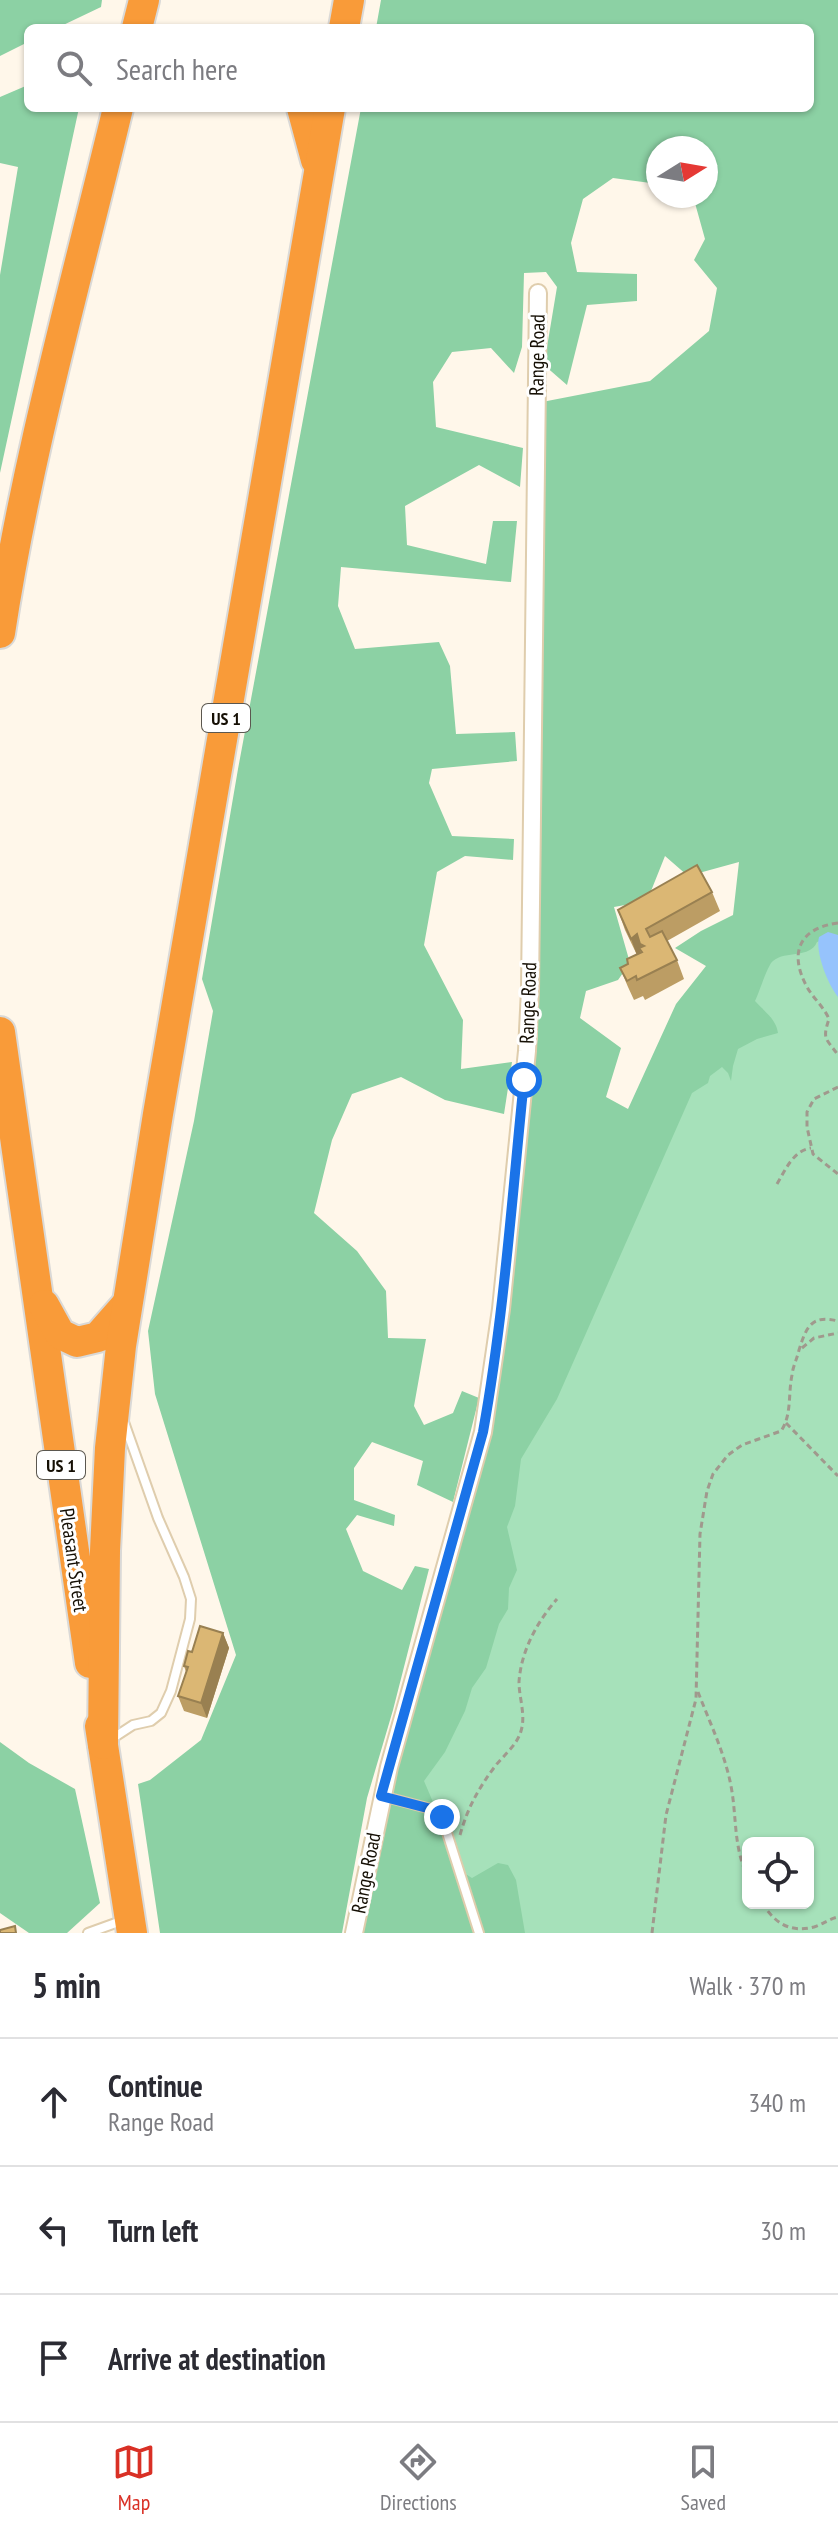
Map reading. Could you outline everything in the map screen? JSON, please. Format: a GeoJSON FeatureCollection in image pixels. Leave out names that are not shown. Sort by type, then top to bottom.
{"type":"FeatureCollection","features":[{"type":"Feature","properties":{"kind":"highway"},"geometry":{"type":"LineString","coordinates":[[138,24],[144,0]]}},
{"type":"Feature","properties":{"kind":"highway"},"geometry":{"type":"LineString","coordinates":[[345,24],[349,0]]}},
{"type":"Feature","properties":{"kind":"highway"},"geometry":{"type":"LineString","coordinates":[[0,633],[11,557],[32,456],[115,122],[124,124],[129,112]]}},
{"type":"Feature","properties":{"kind":"highway","name":"US 1"},"geometry":{"type":"LineString","coordinates":[[103,1744],[105,1551],[115,1397],[127,1304],[318,178],[314,148],[303,112]]}},
{"type":"Feature","properties":{"kind":"highway"},"geometry":{"type":"LineString","coordinates":[[318,178],[329,112]]}},
{"type":"Feature","properties":{"kind":"highway","name":"Pleasant Street"},"geometry":{"type":"LineString","coordinates":[[0,1032],[81,1614],[130,1926]]}},
{"type":"Feature","properties":{"kind":"highway"},"geometry":{"type":"LineString","coordinates":[[36,1285],[54,1327],[60,1334],[77,1342],[98,1337],[127,1304]]}},
{"type":"Feature","properties":{"kind":"street","name":"Range Road"},"geometry":{"type":"LineString","coordinates":[[354,1933],[381,1796],[483,1432],[494,1373],[527,1051],[530,990],[538,293]]}},
{"type":"Feature","properties":{"kind":"lane"},"geometry":{"type":"LineString","coordinates":[[103,1744],[133,1725],[151,1721],[161,1713],[171,1691],[190,1619],[191,1599],[115,1397]]}},
{"type":"Feature","properties":{"kind":"lane"},"geometry":{"type":"LineString","coordinates":[[381,1796],[435,1810],[442,1817],[479,1933]]}},
{"type":"Feature","properties":{"kind":"lane"},"geometry":{"type":"LineString","coordinates":[[88,1933],[130,1926]]}},
{"type":"Feature","properties":{"kind":"path"},"geometry":{"type":"LineString","coordinates":[[838,923],[819,926],[806,934],[799,957],[806,985],[829,1019],[825,1030],[827,1042],[838,1055]]}},
{"type":"Feature","properties":{"kind":"path"},"geometry":{"type":"LineString","coordinates":[[838,1087],[814,1099],[807,1112],[813,1154],[838,1174]]}},
{"type":"Feature","properties":{"kind":"path"},"geometry":{"type":"LineString","coordinates":[[777,1184],[796,1154],[811,1148]]}},
{"type":"Feature","properties":{"kind":"path"},"geometry":{"type":"LineString","coordinates":[[652,1933],[666,1815],[697,1689],[700,1534],[710,1482],[728,1455],[742,1445],[781,1431],[786,1423],[792,1370],[810,1324],[827,1318],[838,1321]]}},
{"type":"Feature","properties":{"kind":"path"},"geometry":{"type":"LineString","coordinates":[[800,1350],[814,1338],[838,1333]]}},
{"type":"Feature","properties":{"kind":"path"},"geometry":{"type":"LineString","coordinates":[[786,1423],[838,1476]]}},
{"type":"Feature","properties":{"kind":"path"},"geometry":{"type":"LineString","coordinates":[[454,1856],[467,1808],[522,1730],[519,1682],[523,1662],[536,1628],[557,1599]]}},
{"type":"Feature","properties":{"kind":"path"},"geometry":{"type":"LineString","coordinates":[[697,1689],[726,1765],[736,1843],[742,1860]]}},
{"type":"Feature","properties":{"kind":"path"},"geometry":{"type":"LineString","coordinates":[[766,1909],[772,1919],[785,1928],[798,1930],[838,1917]]}},
{"type":"Feature","properties":{"kind":"green space"},"geometry":{"type":"Polygon","coordinates":[[[0,0],[102,0],[101,7],[65,24],[24,24],[24,44],[0,56],[0,0]]]}},
{"type":"Feature","properties":{"kind":"green space"},"geometry":{"type":"Polygon","coordinates":[[[381,0],[838,0],[838,935],[817,942],[809,951],[784,956],[771,963],[755,1001],[772,1020],[778,1033],[738,1049],[731,1081],[722,1067],[710,1076],[708,1083],[692,1093],[557,1399],[521,1459],[515,1506],[507,1527],[517,1570],[509,1588],[508,1609],[499,1624],[486,1668],[472,1688],[465,1711],[445,1752],[424,1781],[433,1802],[445,1816],[464,1873],[472,1878],[498,1863],[508,1865],[516,1880],[525,1933],[361,1933],[391,1783],[486,1455],[500,1362],[538,1035],[536,876],[542,402],[650,381],[709,331],[717,288],[694,260],[705,239],[696,208],[718,208],[718,136],[646,136],[646,182],[613,178],[583,199],[571,243],[577,272],[637,274],[637,301],[587,305],[567,385],[544,365],[557,287],[546,272],[524,273],[522,347],[514,373],[491,348],[452,352],[433,382],[436,427],[523,448],[520,487],[479,465],[405,506],[407,545],[486,564],[493,521],[517,521],[511,582],[341,567],[338,606],[355,649],[439,642],[450,666],[456,734],[515,732],[517,761],[432,769],[429,783],[452,836],[514,839],[513,860],[465,856],[437,872],[424,945],[463,1020],[461,1069],[512,1062],[504,1114],[445,1100],[401,1077],[352,1094],[332,1140],[314,1213],[357,1251],[386,1291],[388,1338],[426,1339],[414,1406],[424,1425],[453,1413],[462,1391],[479,1398],[453,1502],[417,1485],[423,1461],[372,1442],[354,1468],[354,1500],[395,1515],[394,1526],[357,1515],[346,1529],[363,1571],[402,1590],[415,1566],[429,1569],[367,1798],[342,1933],[160,1933],[138,1784],[150,1780],[201,1740],[236,1655],[155,1394],[148,1331],[194,1121],[213,1011],[202,979],[360,112],[814,112],[814,24],[377,24],[381,0]],[[665,856],[647,901],[614,907],[630,963],[618,980],[586,991],[580,1018],[621,1048],[606,1097],[628,1109],[676,1004],[706,966],[675,948],[733,915],[739,862],[688,876],[665,856]]]}},
{"type":"Feature","properties":{"kind":"green space"},"geometry":{"type":"Polygon","coordinates":[[[24,87],[24,112],[78,112],[0,473],[0,275],[18,167],[0,163],[0,97],[24,87]]]}},
{"type":"Feature","properties":{"kind":"green space"},"geometry":{"type":"Polygon","coordinates":[[[838,251],[838,1933],[361,1933],[391,1783],[491,1429],[807,833],[838,251]]]}},
{"type":"Feature","properties":{"kind":"green space"},"geometry":{"type":"Polygon","coordinates":[[[0,1742],[75,1789],[100,1903],[67,1933],[29,1933],[0,1913],[0,1742]]]}},
{"type":"Feature","properties":{"kind":"water"},"geometry":{"type":"Polygon","coordinates":[[[828,932],[838,935],[838,997],[827,977],[819,951],[819,937],[828,932]]]}},
{"type":"Feature","properties":{"kind":"building"},"geometry":{"type":"Polygon","coordinates":[[[697,865],[712,892],[646,929],[650,937],[662,931],[677,960],[637,980],[636,976],[627,981],[620,968],[628,964],[627,959],[642,952],[639,948],[644,946],[640,944],[637,934],[631,939],[618,910],[697,865]]]}},
{"type":"Feature","properties":{"kind":"building"},"geometry":{"type":"Polygon","coordinates":[[[200,1626],[223,1633],[201,1703],[178,1696],[188,1667],[184,1666],[188,1651],[192,1652],[200,1626]]]}},
{"type":"Feature","properties":{"kind":"building"},"geometry":{"type":"Polygon","coordinates":[[[15,1926],[16,1933],[0,1933],[0,1930],[15,1926]]]}},
{"type":"Feature","properties":{"kind":"route"},"geometry":{"type":"LineString","coordinates":[[442,1817],[435,1810],[381,1796],[483,1432],[494,1373],[524,1080]]}}]}
